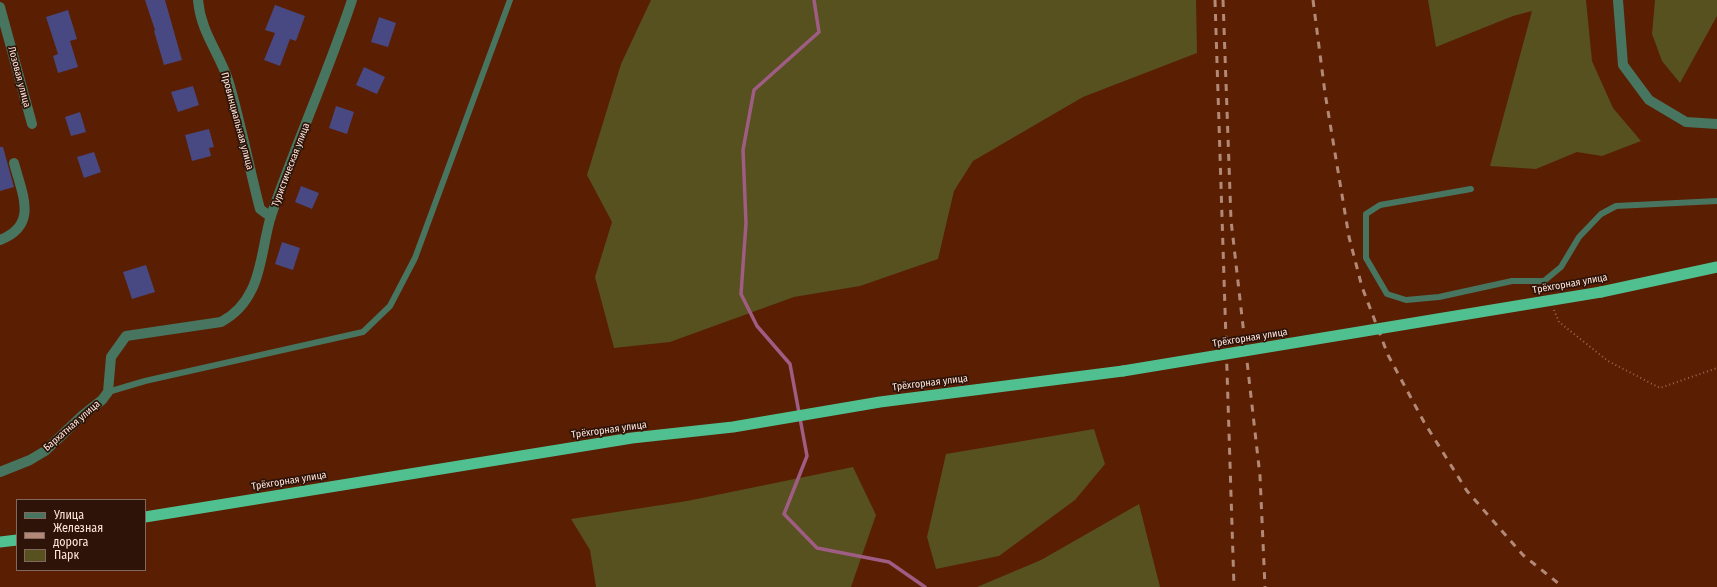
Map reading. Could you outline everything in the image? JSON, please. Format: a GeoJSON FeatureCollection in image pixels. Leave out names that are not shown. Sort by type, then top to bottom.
{"type":"FeatureCollection","features":[{"type":"Feature","properties":{"kind":"highway","name":"Трёхгорная улица"},"geometry":{"type":"LineString","coordinates":[[146,518],[624,440],[732,427],[880,402],[1123,371],[1601,292],[1717,266]]}},
{"type":"Feature","properties":{"kind":"highway"},"geometry":{"type":"LineString","coordinates":[[0,542],[16,540]]}},
{"type":"Feature","properties":{"kind":"street","name":"Провинциальная улица"},"geometry":{"type":"LineString","coordinates":[[198,0],[202,24],[208,40],[229,82],[260,209],[271,217]]}},
{"type":"Feature","properties":{"kind":"street","name":"Туристическая улица"},"geometry":{"type":"LineString","coordinates":[[221,322],[234,314],[245,302],[253,288],[271,217],[337,44],[352,0]]}},
{"type":"Feature","properties":{"kind":"street"},"geometry":{"type":"LineString","coordinates":[[1618,0],[1623,65],[1649,100],[1686,122],[1717,124]]}},
{"type":"Feature","properties":{"kind":"street","name":"Лозовая улица"},"geometry":{"type":"LineString","coordinates":[[0,7],[32,124]]}},
{"type":"Feature","properties":{"kind":"street"},"geometry":{"type":"LineString","coordinates":[[0,240],[10,236],[18,230],[24,221],[26,210],[14,163]]}},
{"type":"Feature","properties":{"kind":"street","name":"Бархатная улица"},"geometry":{"type":"LineString","coordinates":[[0,472],[30,460],[45,451],[83,415],[102,400],[108,392],[111,357],[126,336],[221,322]]}},
{"type":"Feature","properties":{"kind":"lane"},"geometry":{"type":"LineString","coordinates":[[108,392],[145,382],[363,332],[390,306],[415,258],[510,0]]}},
{"type":"Feature","properties":{"kind":"lane"},"geometry":{"type":"LineString","coordinates":[[1471,189],[1380,205],[1366,214],[1366,258],[1387,294],[1406,300],[1439,297],[1512,281],[1544,281],[1561,267],[1579,238],[1601,214],[1616,206],[1717,201]]}},
{"type":"Feature","properties":{"kind":"path"},"geometry":{"type":"LineString","coordinates":[[1554,309],[1559,322],[1608,360],[1660,388],[1717,368]]}},
{"type":"Feature","properties":{"kind":"green space"},"geometry":{"type":"Polygon","coordinates":[[[651,0],[1196,0],[1197,53],[1083,97],[973,161],[954,191],[938,259],[860,286],[794,297],[670,342],[614,348],[595,277],[612,222],[587,175],[621,64],[651,0]]]}},
{"type":"Feature","properties":{"kind":"green space"},"geometry":{"type":"Polygon","coordinates":[[[1428,0],[1586,0],[1592,61],[1613,108],[1641,141],[1602,156],[1577,152],[1536,169],[1490,166],[1532,11],[1513,16],[1436,47],[1428,0]]]}},
{"type":"Feature","properties":{"kind":"green space"},"geometry":{"type":"Polygon","coordinates":[[[1655,0],[1717,0],[1717,16],[1680,83],[1662,61],[1652,34],[1655,0]]]}},
{"type":"Feature","properties":{"kind":"green space"},"geometry":{"type":"Polygon","coordinates":[[[1094,429],[1105,464],[1075,500],[999,556],[936,569],[927,537],[946,454],[1094,429]]]}},
{"type":"Feature","properties":{"kind":"green space"},"geometry":{"type":"Polygon","coordinates":[[[853,467],[876,515],[851,587],[596,587],[590,550],[571,519],[687,501],[853,467]]]}},
{"type":"Feature","properties":{"kind":"green space"},"geometry":{"type":"Polygon","coordinates":[[[1139,504],[1160,587],[977,587],[1041,560],[1139,504]]]}},
{"type":"Feature","properties":{"kind":"building"},"geometry":{"type":"Polygon","coordinates":[[[145,0],[165,0],[182,60],[164,65],[145,0]]]}},
{"type":"Feature","properties":{"kind":"building"},"geometry":{"type":"Polygon","coordinates":[[[275,5],[305,16],[296,41],[290,39],[280,66],[264,60],[275,33],[265,30],[275,5]]]}},
{"type":"Feature","properties":{"kind":"building"},"geometry":{"type":"Polygon","coordinates":[[[68,10],[77,39],[70,41],[78,67],[58,73],[53,56],[58,54],[46,17],[68,10]]]}},
{"type":"Feature","properties":{"kind":"building"},"geometry":{"type":"Polygon","coordinates":[[[379,17],[396,23],[388,47],[371,42],[379,17]]]}},
{"type":"Feature","properties":{"kind":"building"},"geometry":{"type":"Polygon","coordinates":[[[364,67],[385,77],[377,94],[356,85],[364,67]]]}},
{"type":"Feature","properties":{"kind":"building"},"geometry":{"type":"Polygon","coordinates":[[[193,86],[199,105],[178,112],[171,92],[193,86]]]}},
{"type":"Feature","properties":{"kind":"building"},"geometry":{"type":"Polygon","coordinates":[[[336,106],[354,112],[347,134],[329,128],[336,106]]]}},
{"type":"Feature","properties":{"kind":"building"},"geometry":{"type":"Polygon","coordinates":[[[80,112],[86,132],[71,136],[65,117],[80,112]]]}},
{"type":"Feature","properties":{"kind":"building"},"geometry":{"type":"Polygon","coordinates":[[[209,129],[214,147],[209,148],[211,156],[192,161],[185,135],[209,129]]]}},
{"type":"Feature","properties":{"kind":"building"},"geometry":{"type":"Polygon","coordinates":[[[0,147],[3,147],[14,187],[0,191],[0,147]]]}},
{"type":"Feature","properties":{"kind":"building"},"geometry":{"type":"Polygon","coordinates":[[[94,152],[101,172],[84,178],[77,157],[94,152]]]}},
{"type":"Feature","properties":{"kind":"building"},"geometry":{"type":"Polygon","coordinates":[[[301,186],[319,193],[312,209],[295,202],[301,186]]]}},
{"type":"Feature","properties":{"kind":"building"},"geometry":{"type":"Polygon","coordinates":[[[282,242],[300,248],[293,270],[275,264],[282,242]]]}},
{"type":"Feature","properties":{"kind":"building"},"geometry":{"type":"Polygon","coordinates":[[[146,265],[155,292],[132,299],[123,272],[146,265]]]}},
{"type":"Feature","properties":{"kind":"waterway"},"geometry":{"type":"LineString","coordinates":[[814,0],[819,32],[754,90],[743,150],[746,223],[741,294],[757,326],[790,364],[807,456],[784,514],[817,548],[889,562],[925,587]]}},
{"type":"Feature","properties":{"kind":"railway"},"geometry":{"type":"LineString","coordinates":[[1215,0],[1234,587]]}},
{"type":"Feature","properties":{"kind":"railway"},"geometry":{"type":"LineString","coordinates":[[1223,0],[1231,220],[1260,476],[1265,587]]}},
{"type":"Feature","properties":{"kind":"railway"},"geometry":{"type":"LineString","coordinates":[[1313,0],[1325,93],[1349,237],[1362,287],[1388,355],[1424,422],[1467,491],[1523,555],[1563,587]]}}]}
